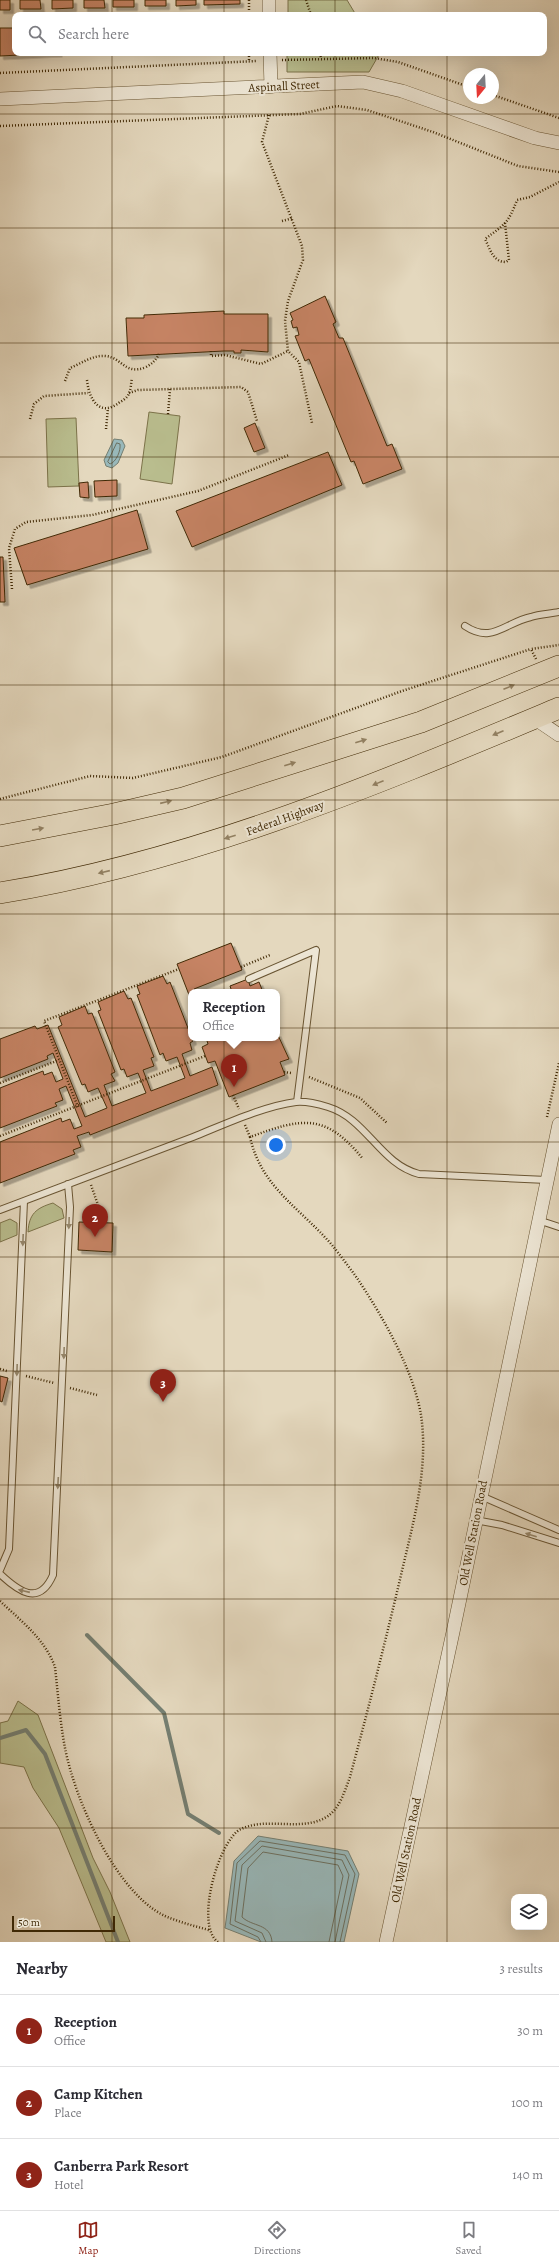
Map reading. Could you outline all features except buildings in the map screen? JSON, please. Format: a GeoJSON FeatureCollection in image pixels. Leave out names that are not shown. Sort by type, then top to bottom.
{"type":"FeatureCollection","features":[{"type":"Feature","properties":{"kind":"highway"},"geometry":{"type":"LineString","coordinates":[[0,836],[114,814],[183,798],[421,722],[559,666]]}},
{"type":"Feature","properties":{"kind":"highway","name":"Federal Highway"},"geometry":{"type":"LineString","coordinates":[[0,893],[132,866],[252,830],[370,786],[559,708]]}},
{"type":"Feature","properties":{"kind":"street"},"geometry":{"type":"LineString","coordinates":[[269,0],[269,12]]}},
{"type":"Feature","properties":{"kind":"street"},"geometry":{"type":"LineString","coordinates":[[270,57],[271,87]]}},
{"type":"Feature","properties":{"kind":"street","name":"Aspinall Street"},"geometry":{"type":"LineString","coordinates":[[0,98],[363,82],[402,91],[535,138],[559,143]]}},
{"type":"Feature","properties":{"kind":"street"},"geometry":{"type":"LineString","coordinates":[[534,718],[559,735]]}},
{"type":"Feature","properties":{"kind":"street","name":"Old Well Station Road"},"geometry":{"type":"LineString","coordinates":[[386,1942],[453,1632],[480,1496],[559,1124]]}},
{"type":"Feature","properties":{"kind":"lane"},"geometry":{"type":"LineString","coordinates":[[464,626],[480,635],[491,634],[531,616],[559,612]]}},
{"type":"Feature","properties":{"kind":"lane"},"geometry":{"type":"LineString","coordinates":[[249,979],[316,950],[297,1102]]}},
{"type":"Feature","properties":{"kind":"lane"},"geometry":{"type":"LineString","coordinates":[[0,1210],[243,1118],[282,1104],[297,1102],[330,1107],[346,1115],[357,1122],[393,1162],[405,1170],[419,1174],[547,1180]]}},
{"type":"Feature","properties":{"kind":"lane"},"geometry":{"type":"LineString","coordinates":[[0,1574],[17,1590],[30,1593],[45,1588],[53,1575],[70,1207],[68,1184]]}},
{"type":"Feature","properties":{"kind":"lane"},"geometry":{"type":"LineString","coordinates":[[0,1570],[9,1549],[24,1201]]}},
{"type":"Feature","properties":{"kind":"lane"},"geometry":{"type":"LineString","coordinates":[[538,1220],[559,1227]]}},
{"type":"Feature","properties":{"kind":"lane"},"geometry":{"type":"LineString","coordinates":[[480,1496],[559,1530]]}},
{"type":"Feature","properties":{"kind":"lane"},"geometry":{"type":"LineString","coordinates":[[475,1520],[502,1525],[559,1543]]}},
{"type":"Feature","properties":{"kind":"path"},"geometry":{"type":"LineString","coordinates":[[249,0],[249,12]]}},
{"type":"Feature","properties":{"kind":"path"},"geometry":{"type":"LineString","coordinates":[[306,0],[310,12]]}},
{"type":"Feature","properties":{"kind":"path"},"geometry":{"type":"LineString","coordinates":[[249,56],[249,62]]}},
{"type":"Feature","properties":{"kind":"path"},"geometry":{"type":"LineString","coordinates":[[0,73],[249,62],[270,57],[374,58],[398,62],[463,85]]}},
{"type":"Feature","properties":{"kind":"path"},"geometry":{"type":"LineString","coordinates":[[499,97],[559,118]]}},
{"type":"Feature","properties":{"kind":"path"},"geometry":{"type":"LineString","coordinates":[[0,126],[270,115],[315,112],[337,106],[367,110],[433,132],[518,166],[559,172]]}},
{"type":"Feature","properties":{"kind":"path"},"geometry":{"type":"LineString","coordinates":[[270,115],[262,142],[293,218],[302,246],[303,260],[288,301],[285,322],[288,351],[299,362],[312,423]]}},
{"type":"Feature","properties":{"kind":"path"},"geometry":{"type":"LineString","coordinates":[[505,223],[509,260],[502,262],[496,260],[485,239],[505,223],[509,221],[517,200],[530,197],[559,182]]}},
{"type":"Feature","properties":{"kind":"path"},"geometry":{"type":"LineString","coordinates":[[282,221],[293,218]]}},
{"type":"Feature","properties":{"kind":"path"},"geometry":{"type":"LineString","coordinates":[[211,351],[211,356],[225,355],[261,364],[288,351]]}},
{"type":"Feature","properties":{"kind":"path"},"geometry":{"type":"LineString","coordinates":[[65,381],[70,368],[94,356],[107,356],[115,359],[123,365],[137,370],[150,365],[159,354]]}},
{"type":"Feature","properties":{"kind":"path"},"geometry":{"type":"LineString","coordinates":[[129,393],[132,378]]}},
{"type":"Feature","properties":{"kind":"path"},"geometry":{"type":"LineString","coordinates":[[87,380],[88,393],[92,400],[100,407],[108,408],[115,406],[129,393],[138,390],[241,387],[248,392],[257,421]]}},
{"type":"Feature","properties":{"kind":"path"},"geometry":{"type":"LineString","coordinates":[[168,414],[170,389]]}},
{"type":"Feature","properties":{"kind":"path"},"geometry":{"type":"LineString","coordinates":[[30,419],[34,404],[44,396],[88,393]]}},
{"type":"Feature","properties":{"kind":"path"},"geometry":{"type":"LineString","coordinates":[[106,429],[108,408]]}},
{"type":"Feature","properties":{"kind":"path"},"geometry":{"type":"LineString","coordinates":[[12,589],[9,548],[15,529],[26,522],[92,515],[198,491],[289,455]]}},
{"type":"Feature","properties":{"kind":"path"},"geometry":{"type":"LineString","coordinates":[[0,799],[90,776],[133,778],[222,757],[402,691],[531,649]]}},
{"type":"Feature","properties":{"kind":"path"},"geometry":{"type":"LineString","coordinates":[[241,967],[270,955]]}},
{"type":"Feature","properties":{"kind":"path"},"geometry":{"type":"LineString","coordinates":[[78,1107],[44,1021],[179,969]]}},
{"type":"Feature","properties":{"kind":"path"},"geometry":{"type":"LineString","coordinates":[[0,1136],[78,1107],[205,1056]]}},
{"type":"Feature","properties":{"kind":"path"},"geometry":{"type":"LineString","coordinates":[[0,1083],[60,1060]]}},
{"type":"Feature","properties":{"kind":"path"},"geometry":{"type":"LineString","coordinates":[[284,1072],[300,1073],[360,1098],[387,1123]]}},
{"type":"Feature","properties":{"kind":"path"},"geometry":{"type":"LineString","coordinates":[[218,1942],[209,1930],[207,1906],[210,1889],[224,1852],[240,1830],[267,1823],[315,1822],[328,1816],[337,1807],[343,1794],[350,1777],[386,1639],[422,1477],[420,1414],[414,1388],[405,1365],[357,1278],[331,1244],[278,1192],[254,1155],[250,1137],[233,1095]]}},
{"type":"Feature","properties":{"kind":"path"},"geometry":{"type":"LineString","coordinates":[[250,1137],[284,1124],[299,1122],[318,1124],[335,1130],[348,1140],[363,1159]]}},
{"type":"Feature","properties":{"kind":"path"},"geometry":{"type":"LineString","coordinates":[[88,1177],[98,1205],[98,1223]]}},
{"type":"Feature","properties":{"kind":"path"},"geometry":{"type":"LineString","coordinates":[[0,1369],[97,1395]]}},
{"type":"Feature","properties":{"kind":"path"},"geometry":{"type":"LineString","coordinates":[[0,1601],[38,1637],[51,1656],[55,1667],[65,1748],[71,1771],[95,1832],[106,1853],[138,1897],[164,1916],[209,1930]]}},
{"type":"Feature","properties":{"kind":"green space"},"geometry":{"type":"Polygon","coordinates":[[[288,0],[347,0],[354,12],[288,12],[288,0]]]}},
{"type":"Feature","properties":{"kind":"green space"},"geometry":{"type":"Polygon","coordinates":[[[287,56],[378,56],[369,72],[287,72],[287,56]]]}},
{"type":"Feature","properties":{"kind":"green space"},"geometry":{"type":"Polygon","coordinates":[[[149,412],[180,416],[172,484],[140,479],[149,412]]]}},
{"type":"Feature","properties":{"kind":"green space"},"geometry":{"type":"Polygon","coordinates":[[[76,418],[79,486],[48,487],[46,419],[76,418]]]}},
{"type":"Feature","properties":{"kind":"green space"},"geometry":{"type":"Polygon","coordinates":[[[53,1203],[62,1209],[64,1218],[28,1232],[30,1221],[34,1213],[42,1207],[53,1203]]]}},
{"type":"Feature","properties":{"kind":"green space"},"geometry":{"type":"Polygon","coordinates":[[[10,1219],[17,1223],[17,1235],[0,1242],[0,1223],[10,1219]]]}},
{"type":"Feature","properties":{"kind":"green space"},"geometry":{"type":"Polygon","coordinates":[[[18,1701],[38,1715],[93,1858],[110,1892],[130,1942],[106,1942],[59,1828],[33,1788],[24,1767],[0,1763],[0,1723],[8,1721],[18,1701]]]}},
{"type":"Feature","properties":{"kind":"water"},"geometry":{"type":"Polygon","coordinates":[[[114,439],[122,440],[125,446],[118,463],[112,468],[106,466],[104,460],[114,439]]]}},
{"type":"Feature","properties":{"kind":"water"},"geometry":{"type":"Polygon","coordinates":[[[258,1836],[348,1851],[359,1874],[344,1942],[261,1942],[225,1928],[234,1861],[258,1836]]]}},
{"type":"Feature","properties":{"kind":"waterway"},"geometry":{"type":"LineString","coordinates":[[87,1635],[164,1713],[188,1814],[219,1833]]}},
{"type":"Feature","properties":{"kind":"waterway"},"geometry":{"type":"LineString","coordinates":[[0,1738],[26,1730],[45,1754],[118,1942]]}},
{"type":"Feature","properties":{"kind":"place","name":"Reception"},"geometry":{"type":"Point","coordinates":[234,1087]}},
{"type":"Feature","properties":{"kind":"place","name":"Camp Kitchen"},"geometry":{"type":"Point","coordinates":[95,1237]}},
{"type":"Feature","properties":{"kind":"place","name":"Canberra Park Resort"},"geometry":{"type":"Point","coordinates":[163,1402]}}]}
